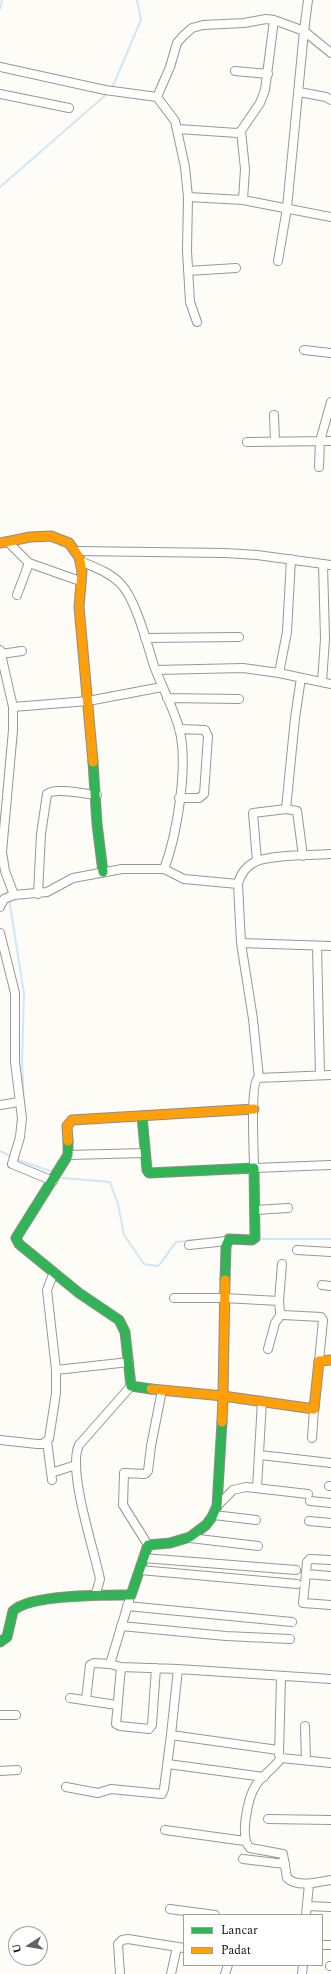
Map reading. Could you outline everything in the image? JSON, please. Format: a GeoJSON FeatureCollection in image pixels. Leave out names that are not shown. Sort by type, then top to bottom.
{"type":"FeatureCollection","features":[{"type":"Feature","properties":{"kind":"street"},"geometry":{"type":"LineString","coordinates":[[278,261],[288,208],[308,0]]}},
{"type":"Feature","properties":{"kind":"street"},"geometry":{"type":"LineString","coordinates":[[308,10],[315,0]]}},
{"type":"Feature","properties":{"kind":"street"},"geometry":{"type":"LineString","coordinates":[[157,97],[172,62],[177,43],[192,28],[203,25],[237,24],[266,19],[274,20],[304,30],[331,53]]}},
{"type":"Feature","properties":{"kind":"street"},"geometry":{"type":"LineString","coordinates":[[178,129],[237,133],[241,131],[262,100],[268,74],[274,20]]}},
{"type":"Feature","properties":{"kind":"street"},"geometry":{"type":"LineString","coordinates":[[0,67],[108,90],[157,97],[172,115],[178,129],[185,167],[188,197],[188,271],[190,302],[196,322]]}},
{"type":"Feature","properties":{"kind":"street"},"geometry":{"type":"LineString","coordinates":[[235,71],[268,74]]}},
{"type":"Feature","properties":{"kind":"street"},"geometry":{"type":"LineString","coordinates":[[298,92],[326,97],[331,100]]}},
{"type":"Feature","properties":{"kind":"street"},"geometry":{"type":"LineString","coordinates":[[0,94],[69,108]]}},
{"type":"Feature","properties":{"kind":"street"},"geometry":{"type":"LineString","coordinates":[[241,131],[245,168],[243,200]]}},
{"type":"Feature","properties":{"kind":"street"},"geometry":{"type":"LineString","coordinates":[[188,197],[243,200],[330,216]]}},
{"type":"Feature","properties":{"kind":"street"},"geometry":{"type":"LineString","coordinates":[[188,271],[236,268]]}},
{"type":"Feature","properties":{"kind":"street"},"geometry":{"type":"LineString","coordinates":[[304,350],[331,353]]}},
{"type":"Feature","properties":{"kind":"street"},"geometry":{"type":"LineString","coordinates":[[319,467],[320,441],[331,402]]}},
{"type":"Feature","properties":{"kind":"street"},"geometry":{"type":"LineString","coordinates":[[274,415],[275,442]]}},
{"type":"Feature","properties":{"kind":"street"},"geometry":{"type":"LineString","coordinates":[[247,442],[331,441]]}},
{"type":"Feature","properties":{"kind":"street"},"geometry":{"type":"LineString","coordinates":[[4,542],[23,538],[53,536],[60,538],[76,551],[80,561],[79,596],[82,642],[103,872]]}},
{"type":"Feature","properties":{"kind":"street"},"geometry":{"type":"LineString","coordinates":[[4,542],[29,563],[80,581]]}},
{"type":"Feature","properties":{"kind":"street"},"geometry":{"type":"LineString","coordinates":[[76,551],[254,555],[327,564],[322,682]]}},
{"type":"Feature","properties":{"kind":"street"},"geometry":{"type":"LineString","coordinates":[[278,673],[287,632],[291,560]]}},
{"type":"Feature","properties":{"kind":"street"},"geometry":{"type":"LineString","coordinates":[[80,561],[105,573],[120,584],[130,597],[162,687],[179,729],[182,748],[180,798],[171,846],[164,869]]}},
{"type":"Feature","properties":{"kind":"street"},"geometry":{"type":"LineString","coordinates":[[17,595],[29,563]]}},
{"type":"Feature","properties":{"kind":"street"},"geometry":{"type":"LineString","coordinates":[[145,638],[239,637]]}},
{"type":"Feature","properties":{"kind":"street"},"geometry":{"type":"LineString","coordinates":[[22,651],[1,652],[13,707],[9,776],[1,843],[5,871],[6,898],[47,892],[73,878],[128,869],[164,869],[184,879],[238,884]]}},
{"type":"Feature","properties":{"kind":"street"},"geometry":{"type":"LineString","coordinates":[[156,670],[243,668],[278,673],[331,684]]}},
{"type":"Feature","properties":{"kind":"street"},"geometry":{"type":"LineString","coordinates":[[286,809],[295,718],[301,678]]}},
{"type":"Feature","properties":{"kind":"street"},"geometry":{"type":"LineString","coordinates":[[13,707],[88,701],[162,687]]}},
{"type":"Feature","properties":{"kind":"street"},"geometry":{"type":"LineString","coordinates":[[167,698],[239,699]]}},
{"type":"Feature","properties":{"kind":"street"},"geometry":{"type":"LineString","coordinates":[[179,729],[205,730],[208,736],[204,794],[199,798],[180,798]]}},
{"type":"Feature","properties":{"kind":"street"},"geometry":{"type":"LineString","coordinates":[[38,894],[41,834],[49,792],[57,791],[96,795]]}},
{"type":"Feature","properties":{"kind":"street"},"geometry":{"type":"LineString","coordinates":[[257,861],[253,813],[286,809],[297,811],[302,856]]}},
{"type":"Feature","properties":{"kind":"street"},"geometry":{"type":"LineString","coordinates":[[259,1078],[253,1019],[241,943],[238,884],[241,875],[246,869],[257,861],[331,854]]}},
{"type":"Feature","properties":{"kind":"street"},"geometry":{"type":"LineString","coordinates":[[0,933],[2,949],[15,993],[14,1047],[22,1124],[13,1165],[53,1181]]}},
{"type":"Feature","properties":{"kind":"street"},"geometry":{"type":"LineString","coordinates":[[241,943],[331,946]]}},
{"type":"Feature","properties":{"kind":"street"},"geometry":{"type":"LineString","coordinates":[[317,946],[320,1075]]}},
{"type":"Feature","properties":{"kind":"street"},"geometry":{"type":"LineString","coordinates":[[189,1245],[227,1241],[229,1239],[252,1240],[256,1238],[254,1168],[255,1080],[259,1078],[331,1075]]}},
{"type":"Feature","properties":{"kind":"street"},"geometry":{"type":"LineString","coordinates":[[0,1106],[19,1102]]}},
{"type":"Feature","properties":{"kind":"street"},"geometry":{"type":"LineString","coordinates":[[97,1596],[100,1579],[78,1482],[76,1451],[79,1445],[131,1386],[125,1332],[118,1320],[79,1293],[16,1240],[17,1236],[68,1156],[67,1126],[72,1120],[254,1109]]}},
{"type":"Feature","properties":{"kind":"street"},"geometry":{"type":"LineString","coordinates":[[142,1116],[147,1170],[152,1173],[331,1165]]}},
{"type":"Feature","properties":{"kind":"street"},"geometry":{"type":"LineString","coordinates":[[68,1156],[146,1153]]}},
{"type":"Feature","properties":{"kind":"street"},"geometry":{"type":"LineString","coordinates":[[255,1210],[288,1208]]}},
{"type":"Feature","properties":{"kind":"street"},"geometry":{"type":"LineString","coordinates":[[148,1545],[176,1542],[190,1538],[204,1528],[214,1515],[217,1506],[223,1396],[224,1298],[227,1241]]}},
{"type":"Feature","properties":{"kind":"street"},"geometry":{"type":"LineString","coordinates":[[297,1250],[331,1252]]}},
{"type":"Feature","properties":{"kind":"street"},"geometry":{"type":"LineString","coordinates":[[268,1349],[275,1323],[281,1314],[279,1301],[282,1264]]}},
{"type":"Feature","properties":{"kind":"street"},"geometry":{"type":"LineString","coordinates":[[54,1272],[47,1292],[56,1370],[56,1393],[52,1428],[47,1441],[52,1476],[76,1465]]}},
{"type":"Feature","properties":{"kind":"street"},"geometry":{"type":"LineString","coordinates":[[322,1285],[331,1286]]}},
{"type":"Feature","properties":{"kind":"street"},"geometry":{"type":"LineString","coordinates":[[174,1298],[224,1298],[279,1301]]}},
{"type":"Feature","properties":{"kind":"street"},"geometry":{"type":"LineString","coordinates":[[281,1314],[286,1316],[320,1316],[322,1318],[312,1438]]}},
{"type":"Feature","properties":{"kind":"street"},"geometry":{"type":"LineString","coordinates":[[319,1361],[331,1360]]}},
{"type":"Feature","properties":{"kind":"street"},"geometry":{"type":"LineString","coordinates":[[56,1370],[129,1362]]}},
{"type":"Feature","properties":{"kind":"street"},"geometry":{"type":"LineString","coordinates":[[131,1386],[223,1396],[314,1409]]}},
{"type":"Feature","properties":{"kind":"street"},"geometry":{"type":"LineString","coordinates":[[148,1545],[124,1505],[124,1473],[145,1474],[148,1471],[156,1389]]}},
{"type":"Feature","properties":{"kind":"street"},"geometry":{"type":"LineString","coordinates":[[257,1488],[262,1401]]}},
{"type":"Feature","properties":{"kind":"street"},"geometry":{"type":"LineString","coordinates":[[0,1440],[37,1444],[47,1441]]}},
{"type":"Feature","properties":{"kind":"street"},"geometry":{"type":"LineString","coordinates":[[260,1456],[331,1463]]}},
{"type":"Feature","properties":{"kind":"street"},"geometry":{"type":"LineString","coordinates":[[217,1506],[233,1490],[246,1487],[309,1497],[331,1503]]}},
{"type":"Feature","properties":{"kind":"street"},"geometry":{"type":"LineString","coordinates":[[214,1515],[256,1520]]}},
{"type":"Feature","properties":{"kind":"street"},"geometry":{"type":"LineString","coordinates":[[309,1521],[331,1523]]}},
{"type":"Feature","properties":{"kind":"street"},"geometry":{"type":"LineString","coordinates":[[190,1538],[258,1546]]}},
{"type":"Feature","properties":{"kind":"street"},"geometry":{"type":"LineString","coordinates":[[110,1664],[127,1606],[148,1545]]}},
{"type":"Feature","properties":{"kind":"street"},"geometry":{"type":"LineString","coordinates":[[143,1558],[296,1570]]}},
{"type":"Feature","properties":{"kind":"street"},"geometry":{"type":"LineString","coordinates":[[331,1560],[310,1559],[306,1564],[303,1603],[331,1605]]}},
{"type":"Feature","properties":{"kind":"street"},"geometry":{"type":"LineString","coordinates":[[140,1570],[297,1584]]}},
{"type":"Feature","properties":{"kind":"street"},"geometry":{"type":"LineString","coordinates":[[306,1574],[331,1576]]}},
{"type":"Feature","properties":{"kind":"street"},"geometry":{"type":"LineString","coordinates":[[0,1642],[7,1637],[13,1612],[22,1604],[41,1600],[131,1595]]}},
{"type":"Feature","properties":{"kind":"street"},"geometry":{"type":"LineString","coordinates":[[127,1606],[292,1622]]}},
{"type":"Feature","properties":{"kind":"street"},"geometry":{"type":"LineString","coordinates":[[121,1626],[226,1636],[290,1639]]}},
{"type":"Feature","properties":{"kind":"street"},"geometry":{"type":"LineString","coordinates":[[86,1700],[90,1665],[94,1663],[281,1677],[331,1679]]}},
{"type":"Feature","properties":{"kind":"street"},"geometry":{"type":"LineString","coordinates":[[121,1666],[115,1722],[117,1726],[151,1728],[156,1668]]}},
{"type":"Feature","properties":{"kind":"street"},"geometry":{"type":"LineString","coordinates":[[66,1787],[98,1793],[111,1789],[159,1795],[164,1792],[178,1669]]}},
{"type":"Feature","properties":{"kind":"street"},"geometry":{"type":"LineString","coordinates":[[281,1677],[279,1754],[256,1786],[249,1801],[245,1825],[245,1841],[249,1847],[254,1849],[281,1853],[284,1855],[286,1875],[289,1880],[309,1884],[331,1880]]}},
{"type":"Feature","properties":{"kind":"street"},"geometry":{"type":"LineString","coordinates":[[70,1698],[117,1705]]}},
{"type":"Feature","properties":{"kind":"street"},"geometry":{"type":"LineString","coordinates":[[0,1715],[16,1715]]}},
{"type":"Feature","properties":{"kind":"street"},"geometry":{"type":"LineString","coordinates":[[305,1726],[306,1760]]}},
{"type":"Feature","properties":{"kind":"street"},"geometry":{"type":"LineString","coordinates":[[171,1735],[306,1760],[331,1763]]}},
{"type":"Feature","properties":{"kind":"street"},"geometry":{"type":"LineString","coordinates":[[168,1764],[264,1776]]}},
{"type":"Feature","properties":{"kind":"street"},"geometry":{"type":"LineString","coordinates":[[0,1771],[16,1770]]}},
{"type":"Feature","properties":{"kind":"street"},"geometry":{"type":"LineString","coordinates":[[268,1819],[331,1820]]}},
{"type":"Feature","properties":{"kind":"street"},"geometry":{"type":"LineString","coordinates":[[165,1830],[245,1841]]}},
{"type":"Feature","properties":{"kind":"street"},"geometry":{"type":"LineString","coordinates":[[254,1849],[254,1860]]}},
{"type":"Feature","properties":{"kind":"street"},"geometry":{"type":"LineString","coordinates":[[243,1859],[285,1864]]}},
{"type":"Feature","properties":{"kind":"street"},"geometry":{"type":"LineString","coordinates":[[309,1884],[307,1911],[331,1907]]}},
{"type":"Feature","properties":{"kind":"street"},"geometry":{"type":"LineString","coordinates":[[170,1909],[208,1914]]}},
{"type":"Feature","properties":{"kind":"street"},"geometry":{"type":"LineString","coordinates":[[120,1974],[118,1944],[122,1940],[128,1939],[181,1947],[171,1974]]}},
{"type":"Feature","properties":{"kind":"waterway"},"geometry":{"type":"LineString","coordinates":[[0,9],[2,0]]}},
{"type":"Feature","properties":{"kind":"waterway"},"geometry":{"type":"LineString","coordinates":[[112,88],[141,20],[137,0]]}},
{"type":"Feature","properties":{"kind":"waterway"},"geometry":{"type":"LineString","coordinates":[[0,187],[108,93]]}},
{"type":"Feature","properties":{"kind":"waterway"},"geometry":{"type":"LineString","coordinates":[[9,899],[24,993],[22,1062],[24,1107]]}},
{"type":"Feature","properties":{"kind":"waterway"},"geometry":{"type":"LineString","coordinates":[[0,1151],[12,1157]]}},
{"type":"Feature","properties":{"kind":"waterway"},"geometry":{"type":"LineString","coordinates":[[16,1159],[50,1171]]}},
{"type":"Feature","properties":{"kind":"waterway"},"geometry":{"type":"LineString","coordinates":[[62,1178],[110,1182],[118,1204],[124,1235],[144,1264],[158,1266],[176,1242],[226,1237]]}},
{"type":"Feature","properties":{"kind":"waterway"},"geometry":{"type":"LineString","coordinates":[[258,1239],[331,1239]]}},
{"type":"Feature","properties":{"kind":"traffic: fast"},"geometry":{"type":"LineString","coordinates":[[93,762],[97,824],[103,872]]}},
{"type":"Feature","properties":{"kind":"traffic: fast"},"geometry":{"type":"LineString","coordinates":[[142,1116],[147,1170],[149,1173],[254,1168],[255,1238],[252,1240],[229,1239],[226,1246],[225,1280]]}},
{"type":"Feature","properties":{"kind":"traffic: fast"},"geometry":{"type":"LineString","coordinates":[[68,1141],[68,1155],[16,1238],[19,1244],[79,1293],[119,1320],[125,1332],[131,1386],[151,1389]]}},
{"type":"Feature","properties":{"kind":"traffic: fast"},"geometry":{"type":"LineString","coordinates":[[0,1642],[7,1637],[13,1611],[22,1605],[51,1598],[131,1595],[148,1545],[170,1543],[190,1537],[206,1525],[217,1506],[222,1422]]}},
{"type":"Feature","properties":{"kind":"traffic: slow"},"geometry":{"type":"LineString","coordinates":[[0,543],[30,537],[51,536],[69,543],[79,557],[82,571],[79,607],[93,762]]}},
{"type":"Feature","properties":{"kind":"traffic: slow"},"geometry":{"type":"LineString","coordinates":[[68,1141],[67,1126],[72,1120],[254,1109]]}},
{"type":"Feature","properties":{"kind":"traffic: slow"},"geometry":{"type":"LineString","coordinates":[[151,1389],[223,1396],[225,1280]]}},
{"type":"Feature","properties":{"kind":"traffic: slow"},"geometry":{"type":"LineString","coordinates":[[222,1422],[223,1396],[314,1409],[319,1361],[331,1360]]}}]}
